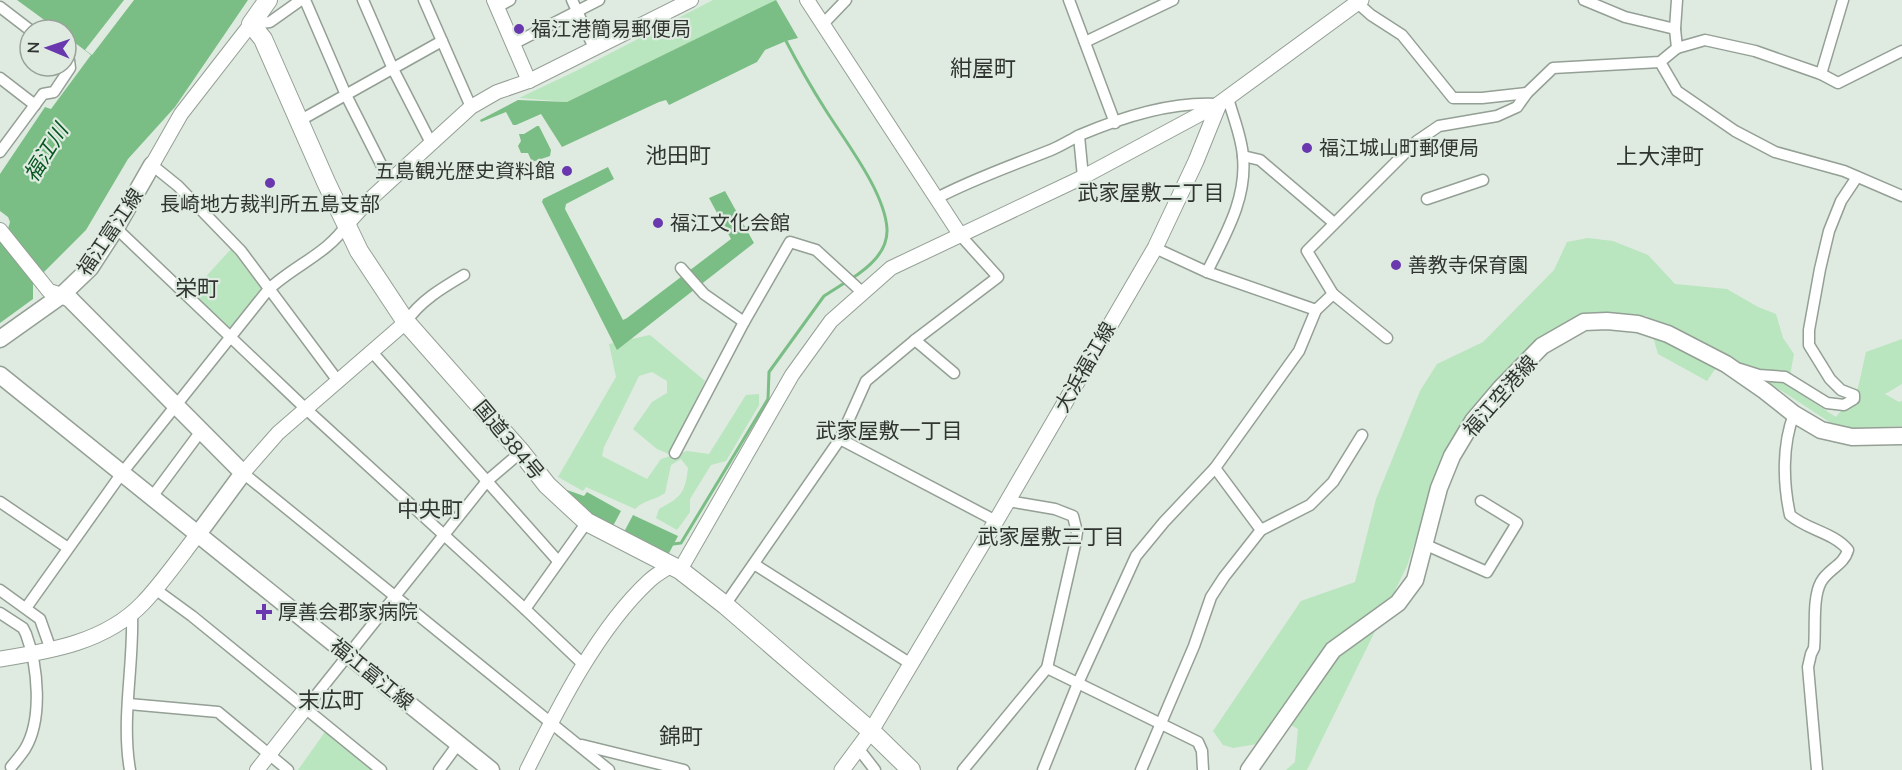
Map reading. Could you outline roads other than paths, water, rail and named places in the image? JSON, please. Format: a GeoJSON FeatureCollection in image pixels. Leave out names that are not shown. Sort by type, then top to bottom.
{"type":"FeatureCollection","features":[{"type":"Feature","properties":{"kind":"highway"},"geometry":{"type":"LineString","coordinates":[[251,24],[268,0]]}},
{"type":"Feature","properties":{"kind":"highway","name":"国道384号"},"geometry":{"type":"LineString","coordinates":[[251,24],[263,39],[326,183],[359,251],[406,322],[521,452],[547,485],[586,522],[676,568],[725,605],[871,731],[911,770]]}},
{"type":"Feature","properties":{"kind":"main road"},"geometry":{"type":"LineString","coordinates":[[1224,101],[1357,1]]}},
{"type":"Feature","properties":{"kind":"main road","name":"大浜福江線"},"geometry":{"type":"LineString","coordinates":[[842,770],[871,731],[1155,248],[1224,101]]}},
{"type":"Feature","properties":{"kind":"main road","name":"福江富江線"},"geometry":{"type":"LineString","coordinates":[[0,339],[62,295],[90,268],[152,165]]}},
{"type":"Feature","properties":{"kind":"main road","name":"福江富江線"},"geometry":{"type":"LineString","coordinates":[[62,295],[70,299],[243,473]]}},
{"type":"Feature","properties":{"kind":"main road","name":"福江空港線"},"geometry":{"type":"LineString","coordinates":[[1249,770],[1333,650],[1398,603],[1415,580],[1439,488],[1452,456],[1473,421],[1542,346],[1584,322],[1607,321],[1638,324],[1668,334],[1726,364],[1794,414],[1821,430],[1838,435],[1874,438],[1902,436]]}},
{"type":"Feature","properties":{"kind":"main road","name":"福江富江線"},"geometry":{"type":"LineString","coordinates":[[0,375],[491,770]]}},
{"type":"Feature","properties":{"kind":"main road"},"geometry":{"type":"LineString","coordinates":[[0,659],[51,650],[88,639],[107,630],[132,613],[155,589],[243,473]]}},
{"type":"Feature","properties":{"kind":"street"},"geometry":{"type":"LineString","coordinates":[[338,381],[241,251],[178,186],[152,165],[181,114],[251,24],[270,22],[303,0],[346,95],[390,182]]}},
{"type":"Feature","properties":{"kind":"street"},"geometry":{"type":"LineString","coordinates":[[363,0],[393,69],[431,143]]}},
{"type":"Feature","properties":{"kind":"street"},"geometry":{"type":"LineString","coordinates":[[424,0],[471,107]]}},
{"type":"Feature","properties":{"kind":"street"},"geometry":{"type":"LineString","coordinates":[[510,0],[495,4],[529,81]]}},
{"type":"Feature","properties":{"kind":"street"},"geometry":{"type":"LineString","coordinates":[[572,0],[594,48]]}},
{"type":"Feature","properties":{"kind":"street"},"geometry":{"type":"LineString","coordinates":[[513,44],[599,0]]}},
{"type":"Feature","properties":{"kind":"street"},"geometry":{"type":"LineString","coordinates":[[725,605],[840,439],[866,381],[915,340],[998,277],[961,236],[807,0]]}},
{"type":"Feature","properties":{"kind":"street"},"geometry":{"type":"LineString","coordinates":[[824,24],[846,0]]}},
{"type":"Feature","properties":{"kind":"street"},"geometry":{"type":"LineString","coordinates":[[1069,0],[1114,123]]}},
{"type":"Feature","properties":{"kind":"street"},"geometry":{"type":"LineString","coordinates":[[1085,42],[1173,0]]}},
{"type":"Feature","properties":{"kind":"street"},"geometry":{"type":"LineString","coordinates":[[1584,0],[1625,17],[1675,29]]}},
{"type":"Feature","properties":{"kind":"street"},"geometry":{"type":"LineString","coordinates":[[1677,0],[1675,29],[1677,48]]}},
{"type":"Feature","properties":{"kind":"street"},"geometry":{"type":"LineString","coordinates":[[1821,74],[1843,0]]}},
{"type":"Feature","properties":{"kind":"street"},"geometry":{"type":"LineString","coordinates":[[1357,1],[1402,35],[1453,98],[1482,98],[1527,93]]}},
{"type":"Feature","properties":{"kind":"street"},"geometry":{"type":"LineString","coordinates":[[26,608],[122,473],[268,290],[339,238],[347,224],[367,202],[471,107],[497,92],[529,81],[684,2]]}},
{"type":"Feature","properties":{"kind":"street"},"geometry":{"type":"LineString","coordinates":[[2,12],[18,22]]}},
{"type":"Feature","properties":{"kind":"street"},"geometry":{"type":"LineString","coordinates":[[1387,338],[1333,294],[1307,251],[1417,141],[1439,126],[1497,116],[1517,107],[1527,93],[1553,68],[1660,62],[1677,48],[1706,40],[1755,51],[1821,74],[1838,83],[1902,51]]}},
{"type":"Feature","properties":{"kind":"street"},"geometry":{"type":"LineString","coordinates":[[299,121],[442,41]]}},
{"type":"Feature","properties":{"kind":"street"},"geometry":{"type":"LineString","coordinates":[[1660,62],[1677,91],[1735,131],[1775,152],[1844,171],[1902,196]]}},
{"type":"Feature","properties":{"kind":"street"},"geometry":{"type":"LineString","coordinates":[[0,78],[35,105]]}},
{"type":"Feature","properties":{"kind":"street"},"geometry":{"type":"LineString","coordinates":[[0,152],[44,94],[54,92],[64,78]]}},
{"type":"Feature","properties":{"kind":"street"},"geometry":{"type":"LineString","coordinates":[[937,198],[1114,123],[1168,106],[1224,101]]}},
{"type":"Feature","properties":{"kind":"street"},"geometry":{"type":"LineString","coordinates":[[1207,272],[1236,211],[1242,187],[1243,156],[1224,101]]}},
{"type":"Feature","properties":{"kind":"street"},"geometry":{"type":"LineString","coordinates":[[527,770],[584,665],[636,594],[650,579],[676,568],[792,375],[831,321],[891,268],[1083,177],[1224,101]]}},
{"type":"Feature","properties":{"kind":"street"},"geometry":{"type":"LineString","coordinates":[[1079,136],[1083,177]]}},
{"type":"Feature","properties":{"kind":"street"},"geometry":{"type":"LineString","coordinates":[[1243,156],[1260,160],[1334,223]]}},
{"type":"Feature","properties":{"kind":"street"},"geometry":{"type":"LineString","coordinates":[[1726,364],[1760,375],[1785,377],[1827,403],[1844,405],[1854,399],[1854,395],[1841,390],[1830,379],[1809,345],[1809,330],[1829,231],[1841,201],[1857,177]]}},
{"type":"Feature","properties":{"kind":"street"},"geometry":{"type":"LineString","coordinates":[[1427,200],[1483,180]]}},
{"type":"Feature","properties":{"kind":"street"},"geometry":{"type":"LineString","coordinates":[[116,228],[306,409],[584,665]]}},
{"type":"Feature","properties":{"kind":"street"},"geometry":{"type":"LineString","coordinates":[[0,230],[49,291],[62,295]]}},
{"type":"Feature","properties":{"kind":"street"},"geometry":{"type":"LineString","coordinates":[[675,453],[744,322],[790,242],[816,250],[863,293]]}},
{"type":"Feature","properties":{"kind":"street"},"geometry":{"type":"LineString","coordinates":[[1155,248],[1207,272],[1316,310]]}},
{"type":"Feature","properties":{"kind":"street"},"geometry":{"type":"LineString","coordinates":[[681,267],[704,294],[744,322]]}},
{"type":"Feature","properties":{"kind":"street"},"geometry":{"type":"LineString","coordinates":[[464,275],[441,288],[414,311],[406,322],[278,433],[243,473],[609,770]]}},
{"type":"Feature","properties":{"kind":"street"},"geometry":{"type":"LineString","coordinates":[[1043,770],[1078,683],[1136,556],[1164,522],[1215,468],[1299,351],[1316,310],[1333,294]]}},
{"type":"Feature","properties":{"kind":"street"},"geometry":{"type":"LineString","coordinates":[[915,340],[954,373]]}},
{"type":"Feature","properties":{"kind":"street"},"geometry":{"type":"LineString","coordinates":[[372,352],[558,561]]}},
{"type":"Feature","properties":{"kind":"street"},"geometry":{"type":"LineString","coordinates":[[1794,414],[1789,426],[1784,458],[1790,515],[1844,544],[1848,550],[1843,562],[1822,581],[1818,591],[1814,648],[1808,667],[1817,770]]}},
{"type":"Feature","properties":{"kind":"street"},"geometry":{"type":"LineString","coordinates":[[152,497],[201,431]]}},
{"type":"Feature","properties":{"kind":"street"},"geometry":{"type":"LineString","coordinates":[[1141,770],[1194,646],[1212,597],[1224,577],[1261,530],[1310,505],[1332,482],[1362,435]]}},
{"type":"Feature","properties":{"kind":"street"},"geometry":{"type":"LineString","coordinates":[[840,439],[996,521]]}},
{"type":"Feature","properties":{"kind":"street"},"geometry":{"type":"LineString","coordinates":[[257,770],[347,654],[487,482],[521,452]]}},
{"type":"Feature","properties":{"kind":"street"},"geometry":{"type":"LineString","coordinates":[[1215,468],[1261,530]]}},
{"type":"Feature","properties":{"kind":"street"},"geometry":{"type":"LineString","coordinates":[[963,770],[1047,668],[1075,545],[1077,532],[1073,516],[1055,509],[1008,501]]}},
{"type":"Feature","properties":{"kind":"street"},"geometry":{"type":"LineString","coordinates":[[1424,544],[1487,572],[1517,523],[1481,501]]}},
{"type":"Feature","properties":{"kind":"street"},"geometry":{"type":"LineString","coordinates":[[0,502],[68,548]]}},
{"type":"Feature","properties":{"kind":"street"},"geometry":{"type":"LineString","coordinates":[[525,609],[586,522]]}},
{"type":"Feature","properties":{"kind":"street"},"geometry":{"type":"LineString","coordinates":[[754,564],[911,664]]}},
{"type":"Feature","properties":{"kind":"street"},"geometry":{"type":"LineString","coordinates":[[155,589],[192,616],[381,770]]}},
{"type":"Feature","properties":{"kind":"street"},"geometry":{"type":"LineString","coordinates":[[0,590],[43,623],[51,650]]}},
{"type":"Feature","properties":{"kind":"street"},"geometry":{"type":"LineString","coordinates":[[0,613],[23,628],[32,654],[38,683],[31,732],[26,747],[11,767]]}},
{"type":"Feature","properties":{"kind":"street"},"geometry":{"type":"LineString","coordinates":[[130,770],[125,744],[133,642],[132,613]]}},
{"type":"Feature","properties":{"kind":"street"},"geometry":{"type":"LineString","coordinates":[[1047,668],[1198,742],[1202,751],[1203,770]]}},
{"type":"Feature","properties":{"kind":"street"},"geometry":{"type":"LineString","coordinates":[[129,704],[218,712],[288,770]]}},
{"type":"Feature","properties":{"kind":"street"},"geometry":{"type":"LineString","coordinates":[[439,770],[458,744]]}},
{"type":"Feature","properties":{"kind":"street"},"geometry":{"type":"LineString","coordinates":[[578,744],[684,770]]}},
{"type":"Feature","properties":{"kind":"street"},"geometry":{"type":"LineString","coordinates":[[858,748],[875,770]]}},
{"type":"Feature","properties":{"kind":"water","name":"福江川"},"geometry":{"type":"Polygon","coordinates":[[[17,0],[248,0],[175,107],[128,159],[86,230],[33,283],[33,299],[0,323],[0,236],[7,232],[10,222],[8,217],[0,211],[0,174],[45,107],[51,109],[74,78],[78,78],[78,73],[91,55],[78,45],[78,18],[42,18],[17,0]]]}},
{"type":"Feature","properties":{"kind":"water"},"geometry":{"type":"Polygon","coordinates":[[[776,0],[798,38],[765,50],[757,62],[669,105],[666,100],[659,102],[562,147],[541,114],[516,125],[513,125],[506,112],[481,122],[480,120],[518,100],[567,102],[776,0]]]}},
{"type":"Feature","properties":{"kind":"water"},"geometry":{"type":"Polygon","coordinates":[[[537,126],[551,150],[550,156],[532,162],[528,153],[521,153],[518,146],[521,141],[519,134],[524,134],[537,126]]]}},
{"type":"Feature","properties":{"kind":"water"},"geometry":{"type":"Polygon","coordinates":[[[608,167],[614,179],[566,204],[565,209],[623,320],[731,239],[709,198],[725,191],[754,243],[617,350],[542,202],[543,199],[608,167]]]}},
{"type":"Feature","properties":{"kind":"water"},"geometry":{"type":"Polygon","coordinates":[[[567,490],[584,496],[587,492],[621,511],[613,526],[580,509],[565,493],[567,490]]]}},
{"type":"Feature","properties":{"kind":"water"},"geometry":{"type":"Polygon","coordinates":[[[633,515],[678,536],[668,555],[624,532],[633,515]]]}},
{"type":"Feature","properties":{"kind":"waterway"},"geometry":{"type":"LineString","coordinates":[[786,41],[815,92],[863,167],[885,215],[887,229],[881,252],[864,270],[851,279]]}},
{"type":"Feature","properties":{"kind":"waterway"},"geometry":{"type":"LineString","coordinates":[[673,544],[681,543],[768,399],[769,372],[824,296],[846,282]]}},
{"type":"Feature","properties":{"kind":"place","name":"福江港簡易郵便局"},"geometry":{"type":"Point","coordinates":[519,29]}},
{"type":"Feature","properties":{"kind":"place","name":"福江城山町郵便局"},"geometry":{"type":"Point","coordinates":[1307,148]}},
{"type":"Feature","properties":{"kind":"place","name":"五島観光歴史資料館"},"geometry":{"type":"Point","coordinates":[567,171]}},
{"type":"Feature","properties":{"kind":"place","name":"長崎地方裁判所五島支部"},"geometry":{"type":"Point","coordinates":[270,183]}},
{"type":"Feature","properties":{"kind":"place","name":"福江文化会館"},"geometry":{"type":"Point","coordinates":[658,223]}},
{"type":"Feature","properties":{"kind":"place","name":"善教寺保育園"},"geometry":{"type":"Point","coordinates":[1396,265]}},
{"type":"Feature","properties":{"kind":"place","name":"厚善会郡家病院"},"geometry":{"type":"Point","coordinates":[264,612]}},
{"type":"Feature","properties":{"kind":"district","name":"紺屋町"},"geometry":{"type":"Point","coordinates":[983,68]}},
{"type":"Feature","properties":{"kind":"district","name":"池田町"},"geometry":{"type":"Point","coordinates":[678,155]}},
{"type":"Feature","properties":{"kind":"district","name":"上大津町"},"geometry":{"type":"Point","coordinates":[1660,156]}},
{"type":"Feature","properties":{"kind":"district","name":"武家屋敷二丁目"},"geometry":{"type":"Point","coordinates":[1151,193]}},
{"type":"Feature","properties":{"kind":"district","name":"栄町"},"geometry":{"type":"Point","coordinates":[197,288]}},
{"type":"Feature","properties":{"kind":"district","name":"武家屋敷一丁目"},"geometry":{"type":"Point","coordinates":[889,431]}},
{"type":"Feature","properties":{"kind":"district","name":"中央町"},"geometry":{"type":"Point","coordinates":[430,509]}},
{"type":"Feature","properties":{"kind":"district","name":"武家屋敷三丁目"},"geometry":{"type":"Point","coordinates":[1051,537]}},
{"type":"Feature","properties":{"kind":"district","name":"末広町"},"geometry":{"type":"Point","coordinates":[331,700]}},
{"type":"Feature","properties":{"kind":"district","name":"錦町"},"geometry":{"type":"Point","coordinates":[681,736]}}]}
